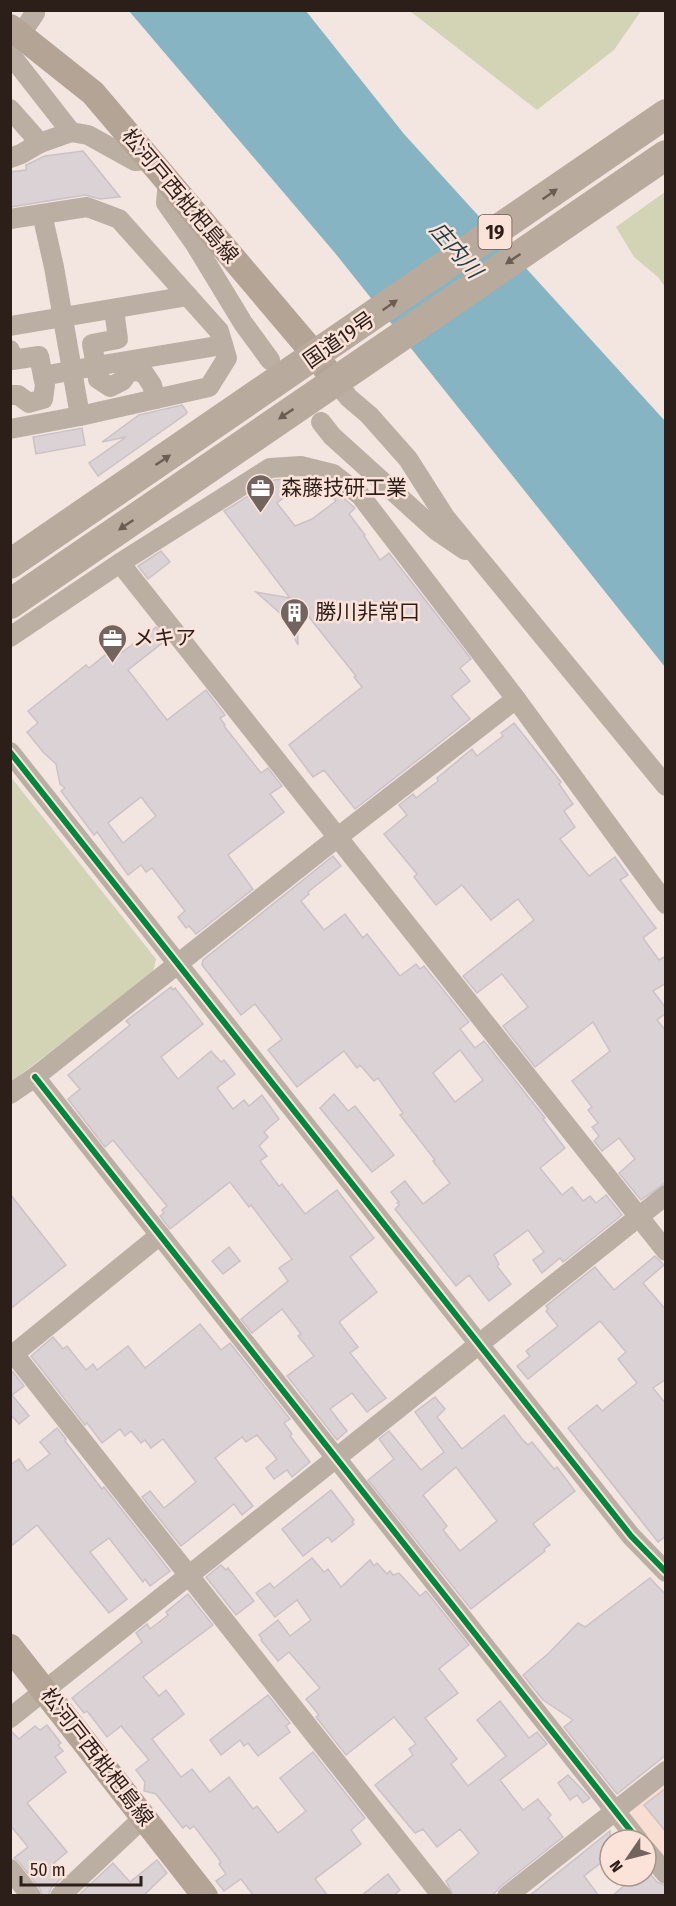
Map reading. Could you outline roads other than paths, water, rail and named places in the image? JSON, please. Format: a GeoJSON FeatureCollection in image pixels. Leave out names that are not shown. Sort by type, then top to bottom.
{"type":"FeatureCollection","features":[{"type":"Feature","properties":{"kind":"highway","name":"国道19号"},"geometry":{"type":"LineString","coordinates":[[10,564],[666,114]]}},
{"type":"Feature","properties":{"kind":"highway","name":"国道19号"},"geometry":{"type":"LineString","coordinates":[[10,604],[666,155]]}},
{"type":"Feature","properties":{"kind":"main road","name":"松河戸西枇杷島線"},"geometry":{"type":"LineString","coordinates":[[14,38],[93,93],[168,182],[320,353],[338,379]]}},
{"type":"Feature","properties":{"kind":"main road","name":"松河戸西枇杷島線"},"geometry":{"type":"LineString","coordinates":[[10,1647],[205,1896]]}},
{"type":"Feature","properties":{"kind":"street"},"geometry":{"type":"LineString","coordinates":[[33,10],[35,13],[14,38],[71,132]]}},
{"type":"Feature","properties":{"kind":"street"},"geometry":{"type":"LineString","coordinates":[[10,109],[40,143]]}},
{"type":"Feature","properties":{"kind":"street"},"geometry":{"type":"LineString","coordinates":[[10,158],[40,143],[71,132],[88,135],[135,161],[150,160]]}},
{"type":"Feature","properties":{"kind":"street"},"geometry":{"type":"LineString","coordinates":[[168,182],[166,203],[195,244],[243,324],[270,360]]}},
{"type":"Feature","properties":{"kind":"street"},"geometry":{"type":"LineString","coordinates":[[10,219],[87,207],[119,219],[219,331],[227,358],[209,387],[10,429]]}},
{"type":"Feature","properties":{"kind":"street"},"geometry":{"type":"LineString","coordinates":[[42,214],[54,267],[80,416]]}},
{"type":"Feature","properties":{"kind":"street"},"geometry":{"type":"LineString","coordinates":[[10,326],[188,296]]}},
{"type":"Feature","properties":{"kind":"street"},"geometry":{"type":"LineString","coordinates":[[114,310],[118,339],[92,344],[99,379],[110,387],[122,381],[130,370],[144,373],[152,386],[156,399]]}},
{"type":"Feature","properties":{"kind":"street"},"geometry":{"type":"LineString","coordinates":[[43,376],[223,345]]}},
{"type":"Feature","properties":{"kind":"street"},"geometry":{"type":"LineString","coordinates":[[10,350],[12,360],[39,356],[45,385],[43,399],[29,403],[18,395],[10,395]]}},
{"type":"Feature","properties":{"kind":"street"},"geometry":{"type":"LineString","coordinates":[[338,379],[349,398],[369,415],[408,459],[445,517],[666,786]]}},
{"type":"Feature","properties":{"kind":"street"},"geometry":{"type":"LineString","coordinates":[[321,422],[332,436],[437,531],[452,543],[478,557]]}},
{"type":"Feature","properties":{"kind":"street"},"geometry":{"type":"LineString","coordinates":[[10,637],[120,563],[270,468],[302,466],[333,474],[360,495],[516,699],[666,904]]}},
{"type":"Feature","properties":{"kind":"street"},"geometry":{"type":"LineString","coordinates":[[120,563],[666,1251]]}},
{"type":"Feature","properties":{"kind":"street"},"geometry":{"type":"LineString","coordinates":[[10,1094],[35,1077],[516,699]]}},
{"type":"Feature","properties":{"kind":"street"},"geometry":{"type":"LineString","coordinates":[[10,752],[631,1536],[666,1572]]}},
{"type":"Feature","properties":{"kind":"street"},"geometry":{"type":"LineString","coordinates":[[35,1077],[628,1828]]}},
{"type":"Feature","properties":{"kind":"street"},"geometry":{"type":"LineString","coordinates":[[10,1718],[666,1195]]}},
{"type":"Feature","properties":{"kind":"street"},"geometry":{"type":"LineString","coordinates":[[160,1235],[12,1355],[189,1575],[441,1896]]}},
{"type":"Feature","properties":{"kind":"street"},"geometry":{"type":"LineString","coordinates":[[507,1896],[666,1771]]}},
{"type":"Feature","properties":{"kind":"street"},"geometry":{"type":"LineString","coordinates":[[60,1896],[143,1818]]}},
{"type":"Feature","properties":{"kind":"street"},"geometry":{"type":"LineString","coordinates":[[10,1869],[31,1896]]}},
{"type":"Feature","properties":{"kind":"water","name":"庄内川"},"geometry":{"type":"Polygon","coordinates":[[[129,11],[306,11],[404,134],[665,421],[665,667],[335,253],[129,11]]]}},
{"type":"Feature","properties":{"kind":"place","name":"森藤技研工業"},"geometry":{"type":"Point","coordinates":[260,514]}},
{"type":"Feature","properties":{"kind":"place","name":"勝川非常口"},"geometry":{"type":"Point","coordinates":[294,638]}},
{"type":"Feature","properties":{"kind":"place","name":"メキア"},"geometry":{"type":"Point","coordinates":[112,664]}}]}
